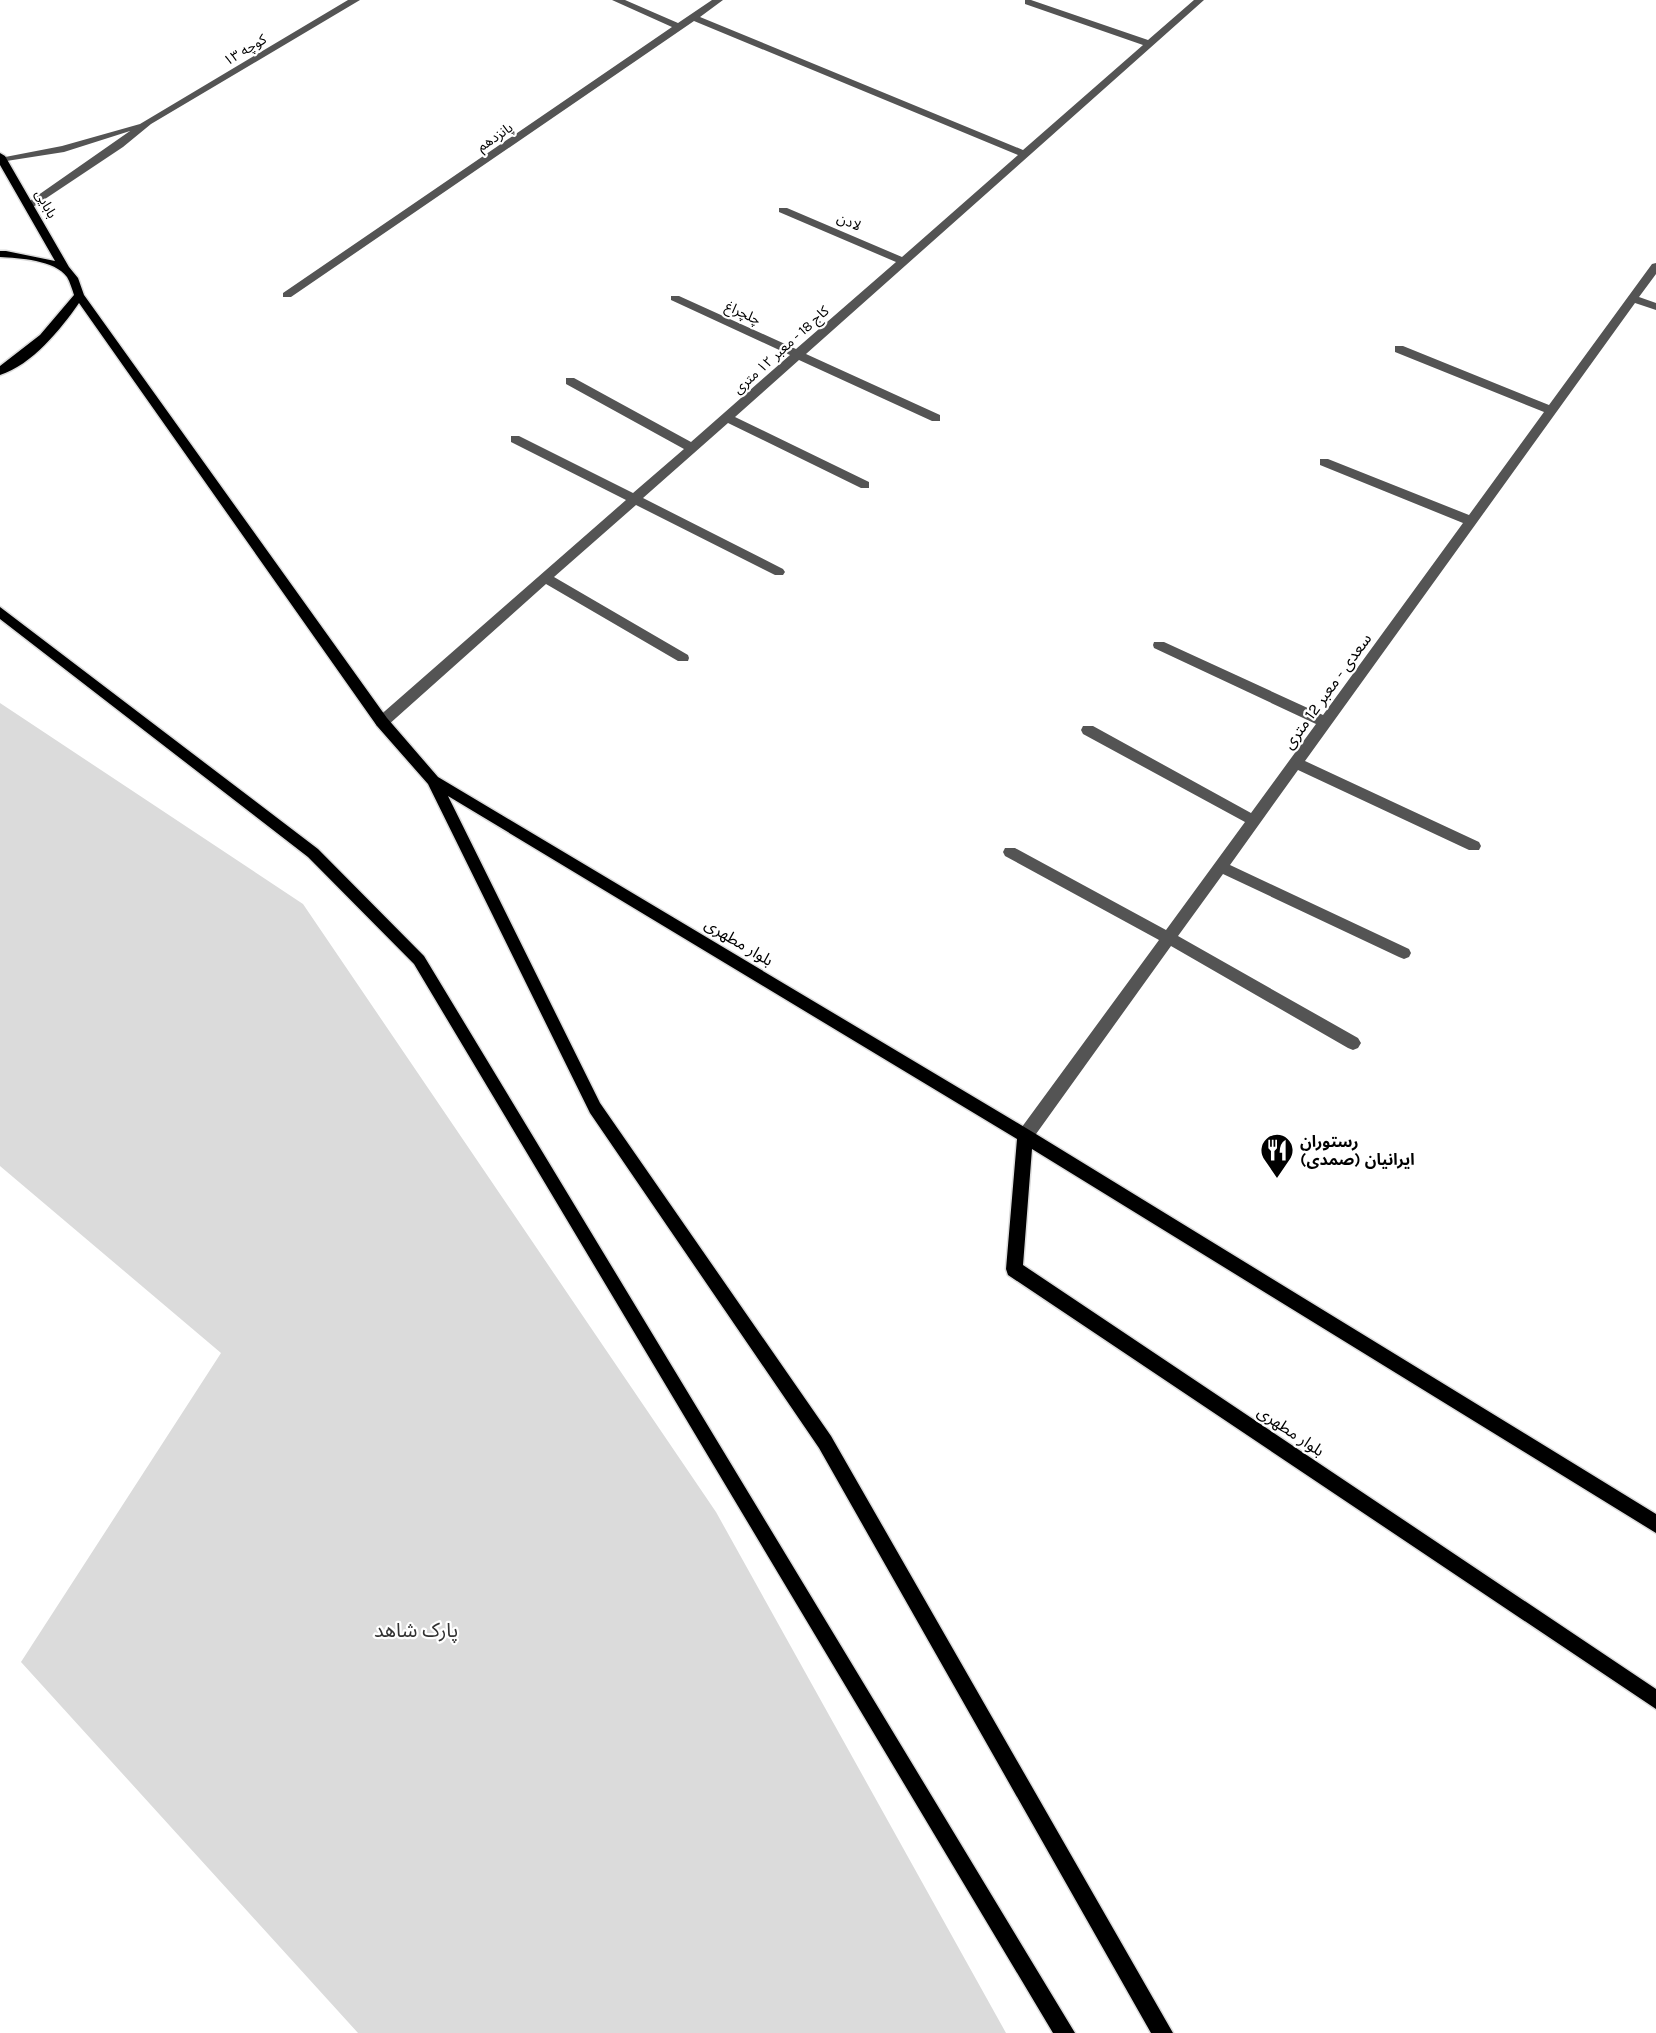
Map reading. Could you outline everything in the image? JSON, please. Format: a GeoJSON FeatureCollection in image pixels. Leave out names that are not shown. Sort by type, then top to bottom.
{"type":"FeatureCollection","features":[{"type":"Feature","properties":{"kind":"main road","name":"بابایی"},"geometry":{"type":"LineString","coordinates":[[1,158],[64,267],[76,281],[79,295],[382,722],[433,781]]}},
{"type":"Feature","properties":{"kind":"main road"},"geometry":{"type":"LineString","coordinates":[[0,254],[12,254],[64,267]]}},
{"type":"Feature","properties":{"kind":"main road"},"geometry":{"type":"LineString","coordinates":[[0,371],[34,347],[65,316],[79,295]]}},
{"type":"Feature","properties":{"kind":"main road"},"geometry":{"type":"LineString","coordinates":[[0,612],[313,853],[419,960],[1065,2033]]}},
{"type":"Feature","properties":{"kind":"main road"},"geometry":{"type":"LineString","coordinates":[[433,781],[595,1108],[825,1442],[1163,2033]]}},
{"type":"Feature","properties":{"kind":"main road","name":"بلوار مطهری"},"geometry":{"type":"LineString","coordinates":[[433,781],[1025,1136],[1656,1524]]}},
{"type":"Feature","properties":{"kind":"main road","name":"بلوار مطهری"},"geometry":{"type":"LineString","coordinates":[[1025,1136],[1014,1269],[1656,1700]]}},
{"type":"Feature","properties":{"kind":"street","name":"کوچه ۱۳"},"geometry":{"type":"LineString","coordinates":[[29,205],[119,145],[148,122],[356,0]]}},
{"type":"Feature","properties":{"kind":"street"},"geometry":{"type":"LineString","coordinates":[[616,0],[679,27]]}},
{"type":"Feature","properties":{"kind":"street","name":"پانزدهم"},"geometry":{"type":"LineString","coordinates":[[287,295],[718,0]]}},
{"type":"Feature","properties":{"kind":"street","name":"کاج 18 - معبر ۱۲ متری"},"geometry":{"type":"LineString","coordinates":[[382,722],[1199,0]]}},
{"type":"Feature","properties":{"kind":"street"},"geometry":{"type":"LineString","coordinates":[[1028,2],[1149,44]]}},
{"type":"Feature","properties":{"kind":"street"},"geometry":{"type":"LineString","coordinates":[[693,17],[1025,154]]}},
{"type":"Feature","properties":{"kind":"street","name":"کوچه ۱۳"},"geometry":{"type":"LineString","coordinates":[[1,158],[64,149],[148,122]]}},
{"type":"Feature","properties":{"kind":"street","name":"لادن"},"geometry":{"type":"LineString","coordinates":[[783,210],[903,261]]}},
{"type":"Feature","properties":{"kind":"street","name":"سعدی - معبر 12 متری"},"geometry":{"type":"LineString","coordinates":[[1025,1136],[1656,266]]}},
{"type":"Feature","properties":{"kind":"street","name":"چلچراغ"},"geometry":{"type":"LineString","coordinates":[[675,298],[936,418]]}},
{"type":"Feature","properties":{"kind":"street"},"geometry":{"type":"LineString","coordinates":[[1633,298],[1656,307]]}},
{"type":"Feature","properties":{"kind":"street"},"geometry":{"type":"LineString","coordinates":[[1399,349],[1551,410]]}},
{"type":"Feature","properties":{"kind":"street"},"geometry":{"type":"LineString","coordinates":[[570,381],[692,448]]}},
{"type":"Feature","properties":{"kind":"street"},"geometry":{"type":"LineString","coordinates":[[727,418],[864,485]]}},
{"type":"Feature","properties":{"kind":"street"},"geometry":{"type":"LineString","coordinates":[[515,439],[778,572]]}},
{"type":"Feature","properties":{"kind":"street"},"geometry":{"type":"LineString","coordinates":[[1324,462],[1471,521]]}},
{"type":"Feature","properties":{"kind":"street"},"geometry":{"type":"LineString","coordinates":[[545,578],[683,658]]}},
{"type":"Feature","properties":{"kind":"street"},"geometry":{"type":"LineString","coordinates":[[1159,645],[1325,722]]}},
{"type":"Feature","properties":{"kind":"street"},"geometry":{"type":"LineString","coordinates":[[1088,730],[1254,821]]}},
{"type":"Feature","properties":{"kind":"street"},"geometry":{"type":"LineString","coordinates":[[1296,763],[1473,846]]}},
{"type":"Feature","properties":{"kind":"street"},"geometry":{"type":"LineString","coordinates":[[1010,852],[1169,938],[1353,1043]]}},
{"type":"Feature","properties":{"kind":"street"},"geometry":{"type":"LineString","coordinates":[[1221,867],[1404,953]]}},
{"type":"Feature","properties":{"kind":"green space","name":"پارک شاهد"},"geometry":{"type":"Polygon","coordinates":[[[0,703],[303,904],[716,1512],[1006,2033],[358,2033],[21,1662],[221,1353],[0,1166],[0,703]]]}},
{"type":"Feature","properties":{"kind":"place","name":"رستوران ایرانیان (صمدی)"},"geometry":{"type":"Point","coordinates":[1277,1179]}}]}
